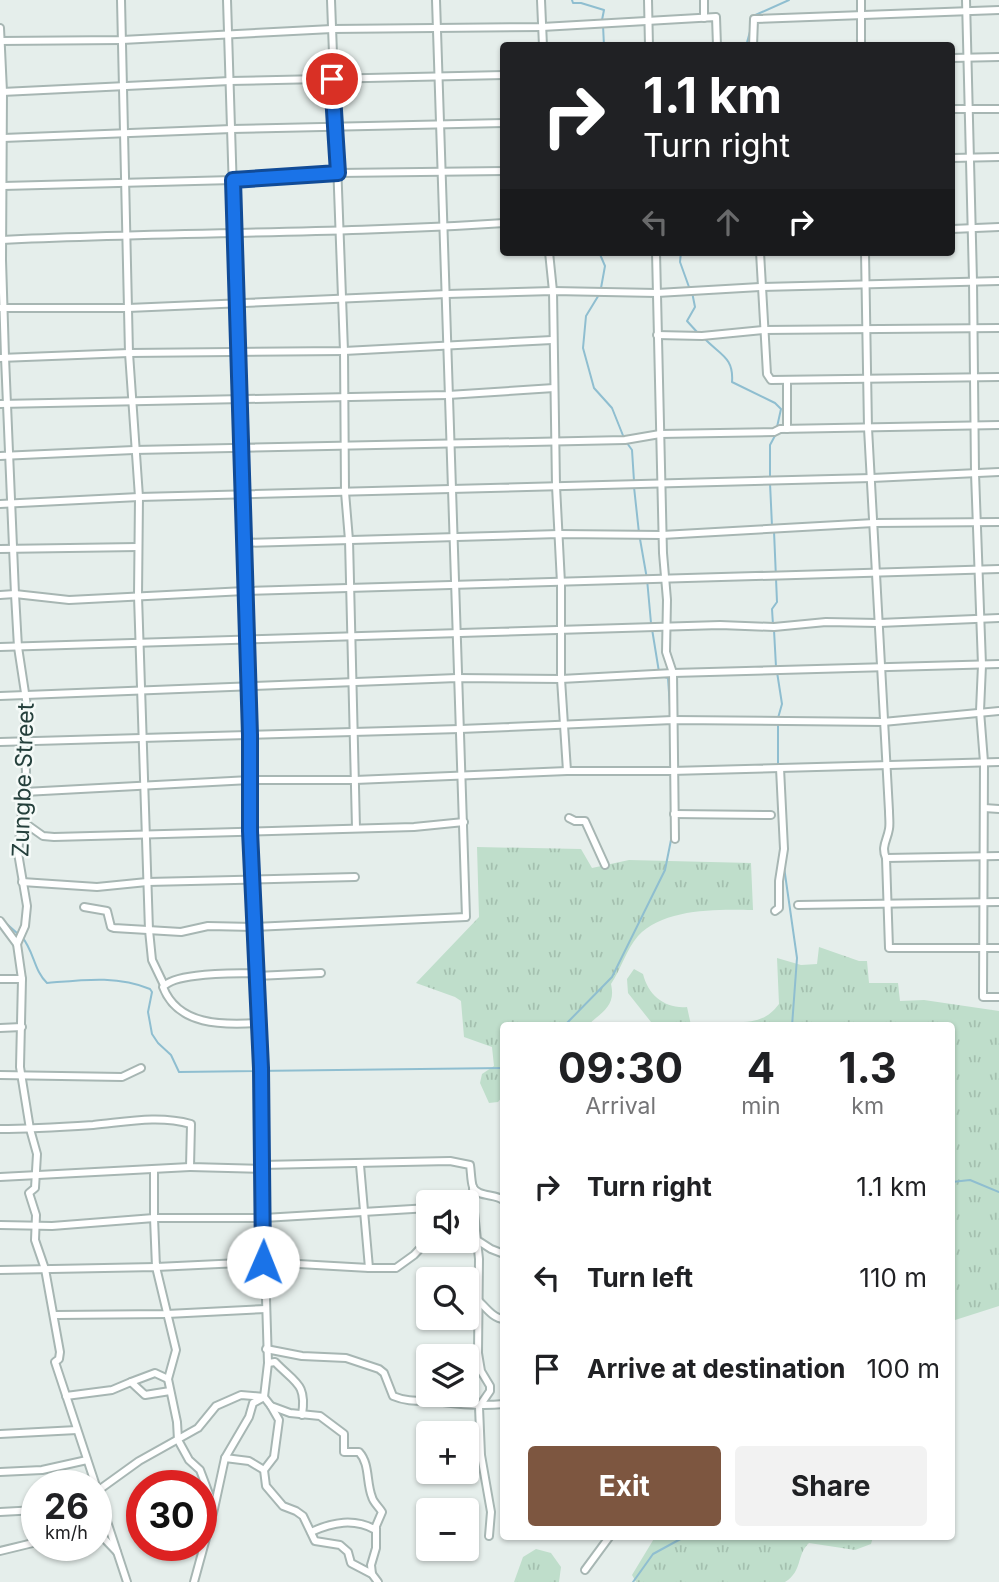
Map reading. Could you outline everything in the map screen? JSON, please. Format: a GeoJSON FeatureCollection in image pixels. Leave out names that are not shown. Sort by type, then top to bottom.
{"type":"FeatureCollection","features":[{"type":"Feature","properties":{"kind":"street"},"geometry":{"type":"LineString","coordinates":[[121,0],[129,353],[139,497],[139,642],[152,960],[167,996],[186,1014],[217,1024],[257,1023]]}},
{"type":"Feature","properties":{"kind":"street"},"geometry":{"type":"LineString","coordinates":[[228,0],[242,542],[250,735],[250,831],[261,1068],[263,1262],[268,1363],[264,1397],[279,1420],[274,1457],[264,1470],[266,1486],[283,1506],[303,1517],[315,1541],[340,1545],[348,1552],[351,1563],[372,1574],[379,1582]]}},
{"type":"Feature","properties":{"kind":"street"},"geometry":{"type":"LineString","coordinates":[[331,0],[344,351],[345,492],[349,540],[356,828]]}},
{"type":"Feature","properties":{"kind":"street"},"geometry":{"type":"LineString","coordinates":[[84,907],[107,911],[111,927],[114,928],[181,932],[208,926],[254,927],[466,916],[436,0]]}},
{"type":"Feature","properties":{"kind":"street"},"geometry":{"type":"LineString","coordinates":[[541,0],[543,42]]}},
{"type":"Feature","properties":{"kind":"street"},"geometry":{"type":"LineString","coordinates":[[648,0],[649,42]]}},
{"type":"Feature","properties":{"kind":"street"},"geometry":{"type":"LineString","coordinates":[[704,0],[704,18]]}},
{"type":"Feature","properties":{"kind":"street"},"geometry":{"type":"LineString","coordinates":[[861,0],[861,42]]}},
{"type":"Feature","properties":{"kind":"street"},"geometry":{"type":"LineString","coordinates":[[966,0],[974,281],[975,473],[982,665],[980,711],[984,762],[983,997],[999,997]]}},
{"type":"Feature","properties":{"kind":"street"},"geometry":{"type":"LineString","coordinates":[[753,42],[754,19],[999,10]]}},
{"type":"Feature","properties":{"kind":"street"},"geometry":{"type":"LineString","coordinates":[[1,41],[122,40],[332,29],[542,27],[716,17],[716,42]]}},
{"type":"Feature","properties":{"kind":"street","name":"Zungbe Street"},"geometry":{"type":"LineString","coordinates":[[0,28],[3,138],[2,357],[18,647],[27,695],[23,742],[24,792],[18,853],[27,906],[25,926],[18,942]]}},
{"type":"Feature","properties":{"kind":"street"},"geometry":{"type":"LineString","coordinates":[[955,58],[999,57]]}},
{"type":"Feature","properties":{"kind":"street"},"geometry":{"type":"LineString","coordinates":[[2,92],[230,81],[500,75]]}},
{"type":"Feature","properties":{"kind":"street"},"geometry":{"type":"LineString","coordinates":[[955,109],[999,109]]}},
{"type":"Feature","properties":{"kind":"street"},"geometry":{"type":"LineString","coordinates":[[3,138],[232,129],[500,123]]}},
{"type":"Feature","properties":{"kind":"street"},"geometry":{"type":"LineString","coordinates":[[955,158],[999,157]]}},
{"type":"Feature","properties":{"kind":"street"},"geometry":{"type":"LineString","coordinates":[[2,186],[233,180],[338,173],[500,171]]}},
{"type":"Feature","properties":{"kind":"street"},"geometry":{"type":"LineString","coordinates":[[2,240],[500,223]]}},
{"type":"Feature","properties":{"kind":"street"},"geometry":{"type":"LineString","coordinates":[[955,229],[999,227]]}},
{"type":"Feature","properties":{"kind":"street"},"geometry":{"type":"LineString","coordinates":[[549,256],[553,290],[561,679],[567,771]]}},
{"type":"Feature","properties":{"kind":"street"},"geometry":{"type":"LineString","coordinates":[[656,256],[662,535],[667,600],[666,652],[673,673],[675,839]]}},
{"type":"Feature","properties":{"kind":"street"},"geometry":{"type":"LineString","coordinates":[[760,256],[768,378],[999,377]]}},
{"type":"Feature","properties":{"kind":"street"},"geometry":{"type":"LineString","coordinates":[[865,256],[869,428],[889,811],[889,832],[883,844],[886,859],[889,948],[999,948]]}},
{"type":"Feature","properties":{"kind":"street"},"geometry":{"type":"LineString","coordinates":[[2,308],[128,308],[553,290],[657,293],[760,287],[999,281]]}},
{"type":"Feature","properties":{"kind":"street"},"geometry":{"type":"LineString","coordinates":[[657,335],[702,336],[763,330],[999,328]]}},
{"type":"Feature","properties":{"kind":"street"},"geometry":{"type":"LineString","coordinates":[[2,357],[344,351],[552,340]]}},
{"type":"Feature","properties":{"kind":"street"},"geometry":{"type":"LineString","coordinates":[[780,430],[787,380]]}},
{"type":"Feature","properties":{"kind":"street"},"geometry":{"type":"LineString","coordinates":[[4,404],[448,395],[554,388]]}},
{"type":"Feature","properties":{"kind":"street"},"geometry":{"type":"LineString","coordinates":[[0,456],[134,450],[625,440],[660,434],[999,425]]}},
{"type":"Feature","properties":{"kind":"street"},"geometry":{"type":"LineString","coordinates":[[0,504],[139,497],[872,478],[999,472]]}},
{"type":"Feature","properties":{"kind":"street"},"geometry":{"type":"LineString","coordinates":[[242,542],[559,534],[662,535],[874,523],[999,522]]}},
{"type":"Feature","properties":{"kind":"street"},"geometry":{"type":"LineString","coordinates":[[0,549],[138,547]]}},
{"type":"Feature","properties":{"kind":"street"},"geometry":{"type":"LineString","coordinates":[[0,595],[69,600],[245,591],[999,569]]}},
{"type":"Feature","properties":{"kind":"street"},"geometry":{"type":"LineString","coordinates":[[0,647],[720,625],[774,627],[826,622],[999,618]]}},
{"type":"Feature","properties":{"kind":"street"},"geometry":{"type":"LineString","coordinates":[[0,696],[457,678],[561,679],[673,673],[999,664]]}},
{"type":"Feature","properties":{"kind":"street"},"geometry":{"type":"LineString","coordinates":[[0,742],[673,720],[883,722],[999,711]]}},
{"type":"Feature","properties":{"kind":"street"},"geometry":{"type":"LineString","coordinates":[[24,792],[250,780],[355,780],[567,771],[673,771],[999,762]]}},
{"type":"Feature","properties":{"kind":"street"},"geometry":{"type":"LineString","coordinates":[[775,911],[779,908],[784,849],[780,768]]}},
{"type":"Feature","properties":{"kind":"street"},"geometry":{"type":"LineString","coordinates":[[984,808],[999,809]]}},
{"type":"Feature","properties":{"kind":"street"},"geometry":{"type":"LineString","coordinates":[[674,814],[771,815]]}},
{"type":"Feature","properties":{"kind":"street"},"geometry":{"type":"LineString","coordinates":[[569,818],[585,821],[605,865]]}},
{"type":"Feature","properties":{"kind":"street"},"geometry":{"type":"LineString","coordinates":[[22,821],[43,836],[49,837],[414,827],[464,822]]}},
{"type":"Feature","properties":{"kind":"street"},"geometry":{"type":"LineString","coordinates":[[886,859],[999,856]]}},
{"type":"Feature","properties":{"kind":"street"},"geometry":{"type":"LineString","coordinates":[[22,882],[97,887],[147,882],[355,877]]}},
{"type":"Feature","properties":{"kind":"street"},"geometry":{"type":"LineString","coordinates":[[797,905],[999,902]]}},
{"type":"Feature","properties":{"kind":"street"},"geometry":{"type":"LineString","coordinates":[[0,921],[18,942],[22,979],[21,1074],[37,1154],[35,1188],[29,1193],[36,1215],[35,1240],[45,1269],[60,1352],[59,1359],[55,1362],[90,1470]]}},
{"type":"Feature","properties":{"kind":"street"},"geometry":{"type":"LineString","coordinates":[[0,933],[9,934]]}},
{"type":"Feature","properties":{"kind":"street"},"geometry":{"type":"LineString","coordinates":[[164,985],[185,978],[321,973]]}},
{"type":"Feature","properties":{"kind":"street"},"geometry":{"type":"LineString","coordinates":[[0,979],[22,979]]}},
{"type":"Feature","properties":{"kind":"street"},"geometry":{"type":"LineString","coordinates":[[0,1028],[22,1027]]}},
{"type":"Feature","properties":{"kind":"street"},"geometry":{"type":"LineString","coordinates":[[0,1075],[122,1077],[141,1068]]}},
{"type":"Feature","properties":{"kind":"street"},"geometry":{"type":"LineString","coordinates":[[0,1129],[174,1119],[191,1124],[190,1167]]}},
{"type":"Feature","properties":{"kind":"street"},"geometry":{"type":"LineString","coordinates":[[0,1177],[190,1167],[360,1165],[428,1161],[470,1165],[473,1190]]}},
{"type":"Feature","properties":{"kind":"street"},"geometry":{"type":"LineString","coordinates":[[360,1165],[369,1268]]}},
{"type":"Feature","properties":{"kind":"street"},"geometry":{"type":"LineString","coordinates":[[154,1170],[156,1266],[176,1350],[168,1378],[178,1440],[189,1460],[200,1470]]}},
{"type":"Feature","properties":{"kind":"street"},"geometry":{"type":"LineString","coordinates":[[473,1187],[477,1192],[500,1197]]}},
{"type":"Feature","properties":{"kind":"street"},"geometry":{"type":"LineString","coordinates":[[0,1225],[52,1226],[154,1218],[264,1218],[416,1210]]}},
{"type":"Feature","properties":{"kind":"street"},"geometry":{"type":"LineString","coordinates":[[479,1241],[500,1253]]}},
{"type":"Feature","properties":{"kind":"street"},"geometry":{"type":"LineString","coordinates":[[0,1270],[263,1262],[396,1268],[416,1253]]}},
{"type":"Feature","properties":{"kind":"street"},"geometry":{"type":"LineString","coordinates":[[479,1301],[500,1319]]}},
{"type":"Feature","properties":{"kind":"street"},"geometry":{"type":"LineString","coordinates":[[56,1315],[167,1314],[266,1309]]}},
{"type":"Feature","properties":{"kind":"street"},"geometry":{"type":"LineString","coordinates":[[266,1349],[302,1356],[346,1358],[379,1369],[384,1373],[393,1396],[416,1401]]}},
{"type":"Feature","properties":{"kind":"street"},"geometry":{"type":"LineString","coordinates":[[479,1359],[481,1371],[490,1385],[490,1391],[479,1407],[481,1455],[491,1512],[489,1536]]}},
{"type":"Feature","properties":{"kind":"street"},"geometry":{"type":"LineString","coordinates":[[268,1363],[275,1363],[301,1386],[304,1400],[302,1415]]}},
{"type":"Feature","properties":{"kind":"street"},"geometry":{"type":"LineString","coordinates":[[66,1396],[112,1390],[155,1373],[168,1378]]}},
{"type":"Feature","properties":{"kind":"street"},"geometry":{"type":"LineString","coordinates":[[131,1382],[145,1395],[170,1391]]}},
{"type":"Feature","properties":{"kind":"street"},"geometry":{"type":"LineString","coordinates":[[112,1480],[201,1425],[216,1406],[241,1395],[264,1397]]}},
{"type":"Feature","properties":{"kind":"street"},"geometry":{"type":"LineString","coordinates":[[217,1495],[225,1458],[253,1403],[264,1397]]}},
{"type":"Feature","properties":{"kind":"street"},"geometry":{"type":"LineString","coordinates":[[479,1407],[500,1404]]}},
{"type":"Feature","properties":{"kind":"street"},"geometry":{"type":"LineString","coordinates":[[271,1406],[290,1413],[323,1418],[344,1434],[344,1452],[359,1452],[363,1455],[371,1496],[382,1512],[376,1530],[372,1574]]}},
{"type":"Feature","properties":{"kind":"street"},"geometry":{"type":"LineString","coordinates":[[0,1434],[77,1430]]}},
{"type":"Feature","properties":{"kind":"street"},"geometry":{"type":"LineString","coordinates":[[225,1458],[249,1461],[264,1470]]}},
{"type":"Feature","properties":{"kind":"street"},"geometry":{"type":"LineString","coordinates":[[0,1472],[42,1470],[87,1460]]}},
{"type":"Feature","properties":{"kind":"street"},"geometry":{"type":"LineString","coordinates":[[0,1512],[21,1511]]}},
{"type":"Feature","properties":{"kind":"street"},"geometry":{"type":"LineString","coordinates":[[311,1532],[344,1522],[365,1524],[376,1530]]}},
{"type":"Feature","properties":{"kind":"street"},"geometry":{"type":"LineString","coordinates":[[112,1536],[129,1582]]}},
{"type":"Feature","properties":{"kind":"street"},"geometry":{"type":"LineString","coordinates":[[584,1570],[607,1540]]}},
{"type":"Feature","properties":{"kind":"street"},"geometry":{"type":"LineString","coordinates":[[0,1551],[21,1546]]}},
{"type":"Feature","properties":{"kind":"street"},"geometry":{"type":"LineString","coordinates":[[112,1546],[121,1556],[129,1582]]}},
{"type":"Feature","properties":{"kind":"street"},"geometry":{"type":"LineString","coordinates":[[200,1561],[195,1579],[205,1582]]}},
{"type":"Feature","properties":{"kind":"green space"},"geometry":{"type":"Polygon","coordinates":[[[477,847],[581,849],[592,868],[629,860],[751,863],[753,910],[692,912],[676,915],[649,927],[634,941],[611,984],[610,1003],[591,1022],[500,1022],[500,1100],[489,1103],[480,1083],[482,1074],[494,1066],[492,1047],[464,1037],[461,1001],[416,983],[479,917],[477,847]]]}},
{"type":"Feature","properties":{"kind":"green space"},"geometry":{"type":"Polygon","coordinates":[[[819,947],[859,961],[867,961],[869,983],[898,983],[900,1001],[924,1000],[999,1011],[999,1306],[955,1320],[955,1022],[744,1022],[765,1017],[779,1004],[777,958],[801,965],[817,964],[819,947]]]}},
{"type":"Feature","properties":{"kind":"green space"},"geometry":{"type":"Polygon","coordinates":[[[634,969],[643,974],[645,982],[659,999],[672,1006],[687,1007],[690,1022],[651,1022],[628,993],[627,979],[634,969]]]}},
{"type":"Feature","properties":{"kind":"green space"},"geometry":{"type":"Polygon","coordinates":[[[653,1540],[872,1540],[871,1544],[855,1550],[809,1543],[802,1553],[795,1573],[785,1582],[636,1582],[632,1575],[653,1540]]]}},
{"type":"Feature","properties":{"kind":"green space"},"geometry":{"type":"Polygon","coordinates":[[[536,1549],[551,1553],[561,1567],[559,1582],[514,1582],[523,1557],[536,1549]]]}},
{"type":"Feature","properties":{"kind":"waterway"},"geometry":{"type":"LineString","coordinates":[[572,0],[573,3],[604,10],[602,20]]}},
{"type":"Feature","properties":{"kind":"waterway"},"geometry":{"type":"LineString","coordinates":[[751,22],[751,17],[789,0]]}},
{"type":"Feature","properties":{"kind":"waterway"},"geometry":{"type":"LineString","coordinates":[[603,25],[604,42]]}},
{"type":"Feature","properties":{"kind":"waterway"},"geometry":{"type":"LineString","coordinates":[[747,42],[751,28]]}},
{"type":"Feature","properties":{"kind":"waterway"},"geometry":{"type":"LineString","coordinates":[[601,256],[605,266],[601,288]]}},
{"type":"Feature","properties":{"kind":"waterway"},"geometry":{"type":"LineString","coordinates":[[681,256],[680,262],[689,287]]}},
{"type":"Feature","properties":{"kind":"waterway"},"geometry":{"type":"LineString","coordinates":[[692,292],[695,307],[687,321],[697,332]]}},
{"type":"Feature","properties":{"kind":"waterway"},"geometry":{"type":"LineString","coordinates":[[600,293],[586,316],[583,348],[594,388],[612,408],[624,438]]}},
{"type":"Feature","properties":{"kind":"waterway"},"geometry":{"type":"LineString","coordinates":[[704,338],[725,357],[731,367],[732,382],[775,403],[781,409],[777,427]]}},
{"type":"Feature","properties":{"kind":"waterway"},"geometry":{"type":"LineString","coordinates":[[770,478],[770,445],[777,432]]}},
{"type":"Feature","properties":{"kind":"waterway"},"geometry":{"type":"LineString","coordinates":[[627,443],[632,450],[634,481]]}},
{"type":"Feature","properties":{"kind":"waterway"},"geometry":{"type":"LineString","coordinates":[[770,483],[772,526]]}},
{"type":"Feature","properties":{"kind":"waterway"},"geometry":{"type":"LineString","coordinates":[[634,487],[639,533]]}},
{"type":"Feature","properties":{"kind":"waterway"},"geometry":{"type":"LineString","coordinates":[[773,625],[772,609],[777,602],[774,531]]}},
{"type":"Feature","properties":{"kind":"waterway"},"geometry":{"type":"LineString","coordinates":[[640,539],[651,623]]}},
{"type":"Feature","properties":{"kind":"waterway"},"geometry":{"type":"LineString","coordinates":[[652,629],[659,672]]}},
{"type":"Feature","properties":{"kind":"waterway"},"geometry":{"type":"LineString","coordinates":[[774,630],[776,667]]}},
{"type":"Feature","properties":{"kind":"waterway"},"geometry":{"type":"LineString","coordinates":[[777,672],[782,704],[778,718]]}},
{"type":"Feature","properties":{"kind":"waterway"},"geometry":{"type":"LineString","coordinates":[[661,676],[668,678],[670,707]]}},
{"type":"Feature","properties":{"kind":"waterway"},"geometry":{"type":"LineString","coordinates":[[778,723],[778,765]]}},
{"type":"Feature","properties":{"kind":"waterway"},"geometry":{"type":"LineString","coordinates":[[568,1022],[612,977],[665,870],[672,835],[671,751]]}},
{"type":"Feature","properties":{"kind":"waterway"},"geometry":{"type":"LineString","coordinates":[[779,815],[781,851]]}},
{"type":"Feature","properties":{"kind":"waterway"},"geometry":{"type":"LineString","coordinates":[[784,867],[797,958],[792,1022]]}},
{"type":"Feature","properties":{"kind":"waterway"},"geometry":{"type":"LineString","coordinates":[[0,918],[17,933]]}},
{"type":"Feature","properties":{"kind":"waterway"},"geometry":{"type":"LineString","coordinates":[[22,937],[39,973],[47,983],[112,980],[150,989],[152,992],[148,1012],[152,1034],[171,1055],[179,1072],[500,1068]]}},
{"type":"Feature","properties":{"kind":"waterway"},"geometry":{"type":"LineString","coordinates":[[955,1182],[970,1180],[999,1192]]}},
{"type":"Feature","properties":{"kind":"waterway"},"geometry":{"type":"LineString","coordinates":[[633,1582],[653,1554],[679,1540]]}},
{"type":"Feature","properties":{"kind":"route"},"geometry":{"type":"LineString","coordinates":[[263,1262],[261,1068],[250,831],[250,735],[233,180],[338,173],[332,79]]}}]}
